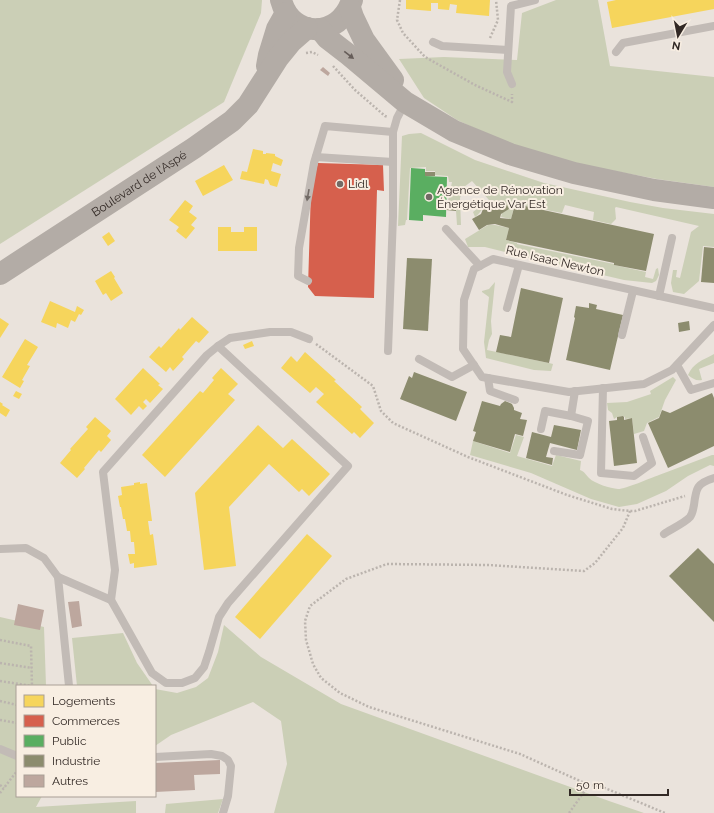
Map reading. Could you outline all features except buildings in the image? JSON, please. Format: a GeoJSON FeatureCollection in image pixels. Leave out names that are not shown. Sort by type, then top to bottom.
{"type":"FeatureCollection","features":[{"type":"Feature","properties":{"kind":"main road","name":"Boulevard de l'Aspé"},"geometry":{"type":"LineString","coordinates":[[0,274],[194,148],[232,121],[248,105],[278,58],[291,42],[313,28],[329,27],[338,22],[345,16],[351,4]]}},
{"type":"Feature","properties":{"kind":"main road"},"geometry":{"type":"LineString","coordinates":[[351,4],[364,40],[393,79],[431,117]]}},
{"type":"Feature","properties":{"kind":"main road","name":"Boulevard de l'Aspé"},"geometry":{"type":"LineString","coordinates":[[265,79],[269,55],[284,6]]}},
{"type":"Feature","properties":{"kind":"main road"},"geometry":{"type":"LineString","coordinates":[[284,6],[292,20],[299,24],[313,28],[354,59],[405,102],[454,131],[510,154],[574,173],[654,190],[714,198]]}},
{"type":"Feature","properties":{"kind":"lane"},"geometry":{"type":"LineString","coordinates":[[512,84],[507,72],[511,6],[535,0]]}},
{"type":"Feature","properties":{"kind":"lane"},"geometry":{"type":"LineString","coordinates":[[616,52],[623,43],[714,26]]}},
{"type":"Feature","properties":{"kind":"lane"},"geometry":{"type":"LineString","coordinates":[[433,42],[442,46],[508,50]]}},
{"type":"Feature","properties":{"kind":"lane"},"geometry":{"type":"LineString","coordinates":[[388,351],[393,216],[393,132],[397,118],[405,102]]}},
{"type":"Feature","properties":{"kind":"lane"},"geometry":{"type":"LineString","coordinates":[[308,280],[298,276],[299,248],[314,163],[324,126],[393,132]]}},
{"type":"Feature","properties":{"kind":"lane"},"geometry":{"type":"LineString","coordinates":[[316,157],[393,162]]}},
{"type":"Feature","properties":{"kind":"lane"},"geometry":{"type":"LineString","coordinates":[[446,229],[480,266],[474,269],[464,300],[463,349],[482,377],[569,392],[644,384],[672,370],[714,325]]}},
{"type":"Feature","properties":{"kind":"lane"},"geometry":{"type":"LineString","coordinates":[[659,296],[672,238]]}},
{"type":"Feature","properties":{"kind":"lane","name":"Rue Isaac Newton"},"geometry":{"type":"LineString","coordinates":[[480,266],[493,259],[714,308]]}},
{"type":"Feature","properties":{"kind":"lane"},"geometry":{"type":"LineString","coordinates":[[507,308],[519,265]]}},
{"type":"Feature","properties":{"kind":"lane"},"geometry":{"type":"LineString","coordinates":[[622,335],[633,290]]}},
{"type":"Feature","properties":{"kind":"lane"},"geometry":{"type":"LineString","coordinates":[[218,346],[348,466],[228,602],[219,617],[210,652],[204,667],[195,678],[182,682],[166,683],[152,673],[111,600],[115,570],[103,472],[207,355],[218,346],[230,338],[270,332],[291,332],[309,339]]}},
{"type":"Feature","properties":{"kind":"lane"},"geometry":{"type":"LineString","coordinates":[[419,359],[452,377],[474,365]]}},
{"type":"Feature","properties":{"kind":"lane"},"geometry":{"type":"LineString","coordinates":[[677,365],[691,390],[714,383]]}},
{"type":"Feature","properties":{"kind":"lane"},"geometry":{"type":"LineString","coordinates":[[488,378],[490,391],[515,400]]}},
{"type":"Feature","properties":{"kind":"lane"},"geometry":{"type":"LineString","coordinates":[[603,388],[601,473],[634,476],[652,463],[643,437]]}},
{"type":"Feature","properties":{"kind":"lane"},"geometry":{"type":"LineString","coordinates":[[571,416],[575,391]]}},
{"type":"Feature","properties":{"kind":"lane"},"geometry":{"type":"LineString","coordinates":[[541,429],[545,411],[588,421],[580,455],[554,451]]}},
{"type":"Feature","properties":{"kind":"lane"},"geometry":{"type":"LineString","coordinates":[[664,534],[690,518],[693,511],[695,493],[699,485],[706,480],[714,478]]}},
{"type":"Feature","properties":{"kind":"lane"},"geometry":{"type":"LineString","coordinates":[[0,549],[26,548],[44,558],[58,577],[111,600]]}},
{"type":"Feature","properties":{"kind":"lane"},"geometry":{"type":"LineString","coordinates":[[58,577],[68,685]]}},
{"type":"Feature","properties":{"kind":"lane"},"geometry":{"type":"LineString","coordinates":[[0,749],[16,756]]}},
{"type":"Feature","properties":{"kind":"lane"},"geometry":{"type":"LineString","coordinates":[[156,757],[211,754],[222,756],[228,760],[231,766],[230,781],[228,796],[223,813]]}},
{"type":"Feature","properties":{"kind":"path"},"geometry":{"type":"LineString","coordinates":[[400,0],[397,20],[403,33],[425,57],[475,85],[512,102],[512,84]]}},
{"type":"Feature","properties":{"kind":"path"},"geometry":{"type":"LineString","coordinates":[[489,49],[490,39],[498,20],[496,0]]}},
{"type":"Feature","properties":{"kind":"path"},"geometry":{"type":"LineString","coordinates":[[302,54],[312,52],[320,56]]}},
{"type":"Feature","properties":{"kind":"path"},"geometry":{"type":"LineString","coordinates":[[333,66],[355,90],[385,116]]}},
{"type":"Feature","properties":{"kind":"path"},"geometry":{"type":"LineString","coordinates":[[309,339],[373,386],[381,411],[393,423],[468,457],[566,495],[612,509],[635,511],[695,493]]}},
{"type":"Feature","properties":{"kind":"path"},"geometry":{"type":"LineString","coordinates":[[630,511],[623,528],[595,563],[584,572],[489,565],[387,564],[346,579],[310,606],[305,621],[306,640],[313,664],[321,678],[340,693],[369,707],[520,754],[589,785],[600,786],[665,813]]}},
{"type":"Feature","properties":{"kind":"path"},"geometry":{"type":"LineString","coordinates":[[0,640],[31,646],[32,685]]}},
{"type":"Feature","properties":{"kind":"path"},"geometry":{"type":"LineString","coordinates":[[0,663],[32,668]]}},
{"type":"Feature","properties":{"kind":"path"},"geometry":{"type":"LineString","coordinates":[[0,681],[26,685]]}},
{"type":"Feature","properties":{"kind":"path"},"geometry":{"type":"LineString","coordinates":[[0,702],[16,705]]}},
{"type":"Feature","properties":{"kind":"path"},"geometry":{"type":"LineString","coordinates":[[0,720],[16,723]]}},
{"type":"Feature","properties":{"kind":"path"},"geometry":{"type":"LineString","coordinates":[[0,793],[16,772]]}},
{"type":"Feature","properties":{"kind":"path"},"geometry":{"type":"LineString","coordinates":[[0,785],[4,788]]}},
{"type":"Feature","properties":{"kind":"path"},"geometry":{"type":"LineString","coordinates":[[569,813],[589,785]]}},
{"type":"Feature","properties":{"kind":"green space"},"geometry":{"type":"Polygon","coordinates":[[[0,0],[262,0],[261,13],[224,102],[0,244],[0,0]]]}},
{"type":"Feature","properties":{"kind":"green space"},"geometry":{"type":"Polygon","coordinates":[[[556,0],[598,0],[610,66],[714,77],[714,187],[657,179],[577,164],[513,146],[457,120],[424,98],[399,59],[444,57],[517,60],[522,13],[556,0]]]}},
{"type":"Feature","properties":{"kind":"green space"},"geometry":{"type":"Polygon","coordinates":[[[421,133],[475,160],[544,183],[630,202],[663,208],[714,214],[714,247],[703,246],[699,281],[684,294],[673,292],[671,283],[673,270],[677,270],[676,277],[680,278],[691,232],[699,226],[616,207],[616,219],[611,224],[593,220],[594,212],[565,205],[562,213],[525,206],[524,209],[514,207],[511,219],[501,217],[502,213],[509,209],[504,201],[497,206],[488,205],[483,207],[475,217],[473,212],[489,200],[472,181],[464,187],[460,198],[461,225],[457,225],[457,202],[448,201],[452,182],[449,182],[448,176],[435,175],[435,171],[426,171],[426,167],[410,168],[407,220],[405,225],[398,226],[402,136],[421,133]]]}},
{"type":"Feature","properties":{"kind":"green space"},"geometry":{"type":"Polygon","coordinates":[[[488,225],[509,228],[506,240],[517,244],[646,272],[645,277],[653,279],[656,269],[658,268],[659,275],[656,281],[652,283],[624,280],[485,247],[468,247],[465,239],[488,225]]]}},
{"type":"Feature","properties":{"kind":"green space"},"geometry":{"type":"Polygon","coordinates":[[[495,282],[491,321],[492,334],[487,350],[553,364],[551,371],[534,370],[486,358],[484,342],[489,297],[482,291],[489,289],[495,282]]]}},
{"type":"Feature","properties":{"kind":"green space"},"geometry":{"type":"Polygon","coordinates":[[[714,354],[714,363],[699,369],[702,380],[695,379],[688,375],[690,371],[702,360],[714,354]]]}},
{"type":"Feature","properties":{"kind":"green space"},"geometry":{"type":"Polygon","coordinates":[[[673,377],[676,380],[665,400],[659,417],[647,423],[644,431],[634,434],[632,418],[625,419],[623,416],[614,419],[612,413],[608,410],[607,403],[627,402],[651,394],[650,391],[673,377]]]}},
{"type":"Feature","properties":{"kind":"green space"},"geometry":{"type":"Polygon","coordinates":[[[516,435],[524,437],[517,456],[552,466],[556,455],[581,461],[580,470],[589,478],[595,482],[618,489],[622,489],[712,455],[714,455],[714,466],[710,465],[688,476],[666,491],[637,504],[619,507],[591,499],[531,473],[470,455],[473,441],[510,453],[516,435]]]}},
{"type":"Feature","properties":{"kind":"green space"},"geometry":{"type":"Polygon","coordinates":[[[0,617],[44,627],[46,685],[16,685],[16,797],[41,797],[36,807],[136,801],[136,813],[0,813],[0,617]]]}},
{"type":"Feature","properties":{"kind":"green space"},"geometry":{"type":"Polygon","coordinates":[[[224,625],[261,657],[341,704],[644,813],[274,813],[287,764],[281,721],[253,702],[171,735],[156,745],[156,689],[177,693],[196,687],[208,678],[218,652],[224,625]]]}},
{"type":"Feature","properties":{"kind":"green space"},"geometry":{"type":"Polygon","coordinates":[[[123,633],[137,663],[152,685],[77,685],[72,638],[123,633]]]}},
{"type":"Feature","properties":{"kind":"green space"},"geometry":{"type":"Polygon","coordinates":[[[223,799],[218,813],[165,813],[166,804],[223,799]]]}},
{"type":"Feature","properties":{"kind":"place","name":"Lidl"},"geometry":{"type":"Point","coordinates":[340,184]}},
{"type":"Feature","properties":{"kind":"place","name":"Agence de Rénovation Énergétique Var Est"},"geometry":{"type":"Point","coordinates":[429,197]}}]}
